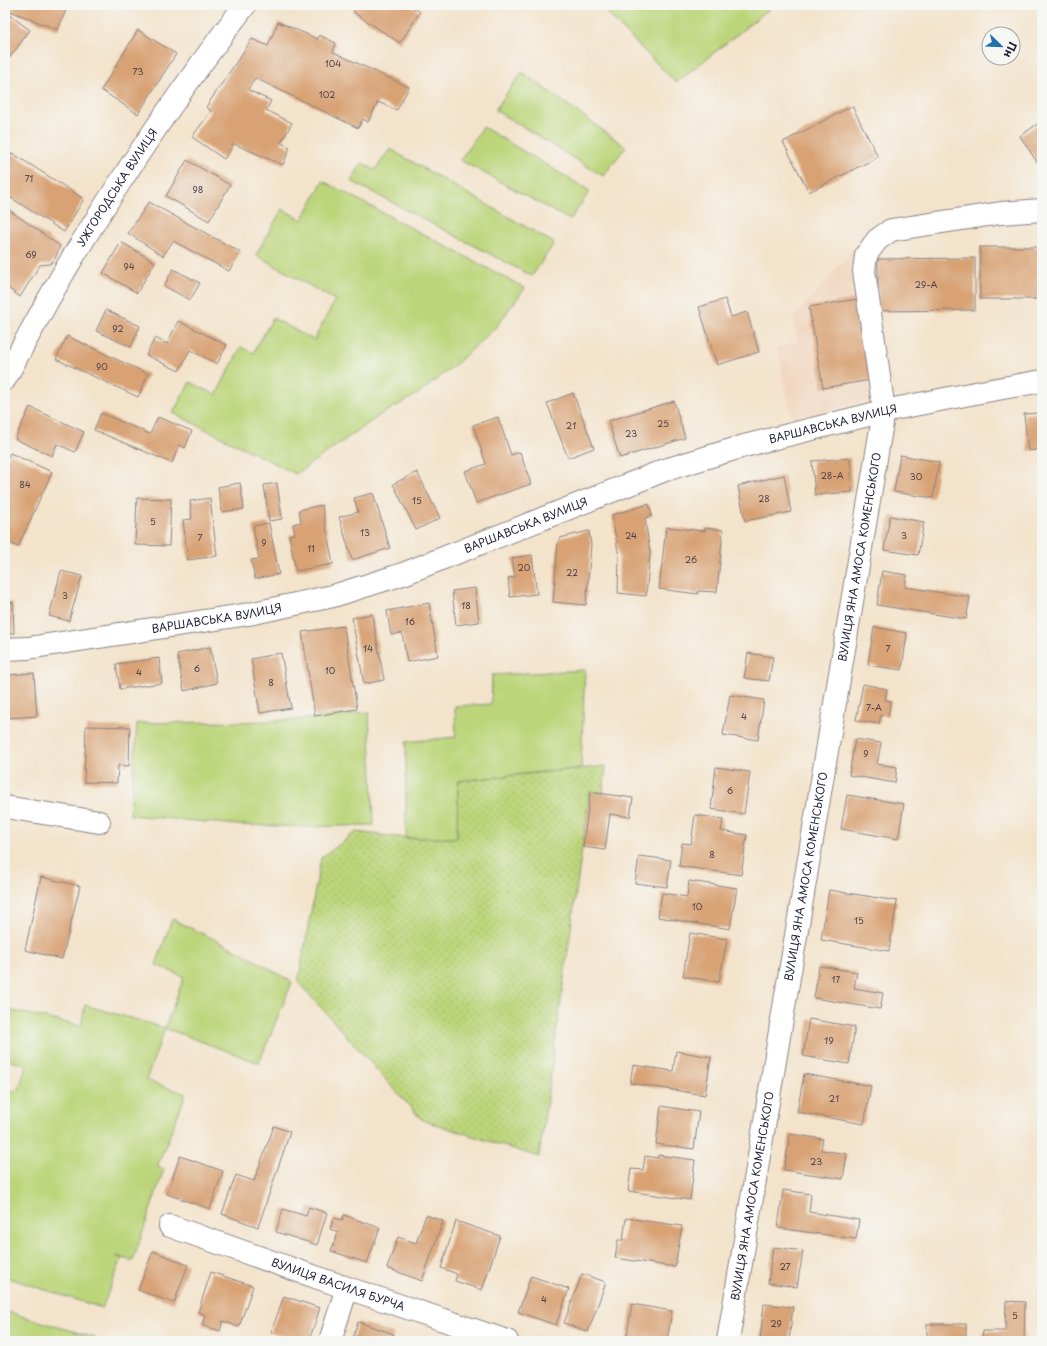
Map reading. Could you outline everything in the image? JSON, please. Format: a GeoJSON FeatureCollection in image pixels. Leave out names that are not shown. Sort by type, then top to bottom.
{"type":"FeatureCollection","features":[{"type":"Feature","properties":{"kind":"street","name":"УЖГОРОДСЬКА ВУЛИЦЯ"},"geometry":{"type":"LineString","coordinates":[[5,379],[76,253],[134,161],[178,96],[245,5]]}},
{"type":"Feature","properties":{"kind":"street","name":"ВУЛИЦЯ ЯНА АМОСА КОМЕНСЬКОГО"},"geometry":{"type":"LineString","coordinates":[[728,1341],[884,411],[864,271],[866,255],[877,240],[891,230],[1001,212],[1042,210]]}},
{"type":"Feature","properties":{"kind":"street","name":"ВАРШАВСЬКА ВУЛИЦЯ"},"geometry":{"type":"LineString","coordinates":[[5,648],[28,648],[249,614],[333,596],[403,574],[665,470],[744,446],[884,411],[1042,381]]}},
{"type":"Feature","properties":{"kind":"street"},"geometry":{"type":"LineString","coordinates":[[5,807],[99,822]]}},
{"type":"Feature","properties":{"kind":"street","name":"ВУЛИЦЯ ВАСИЛЯ БУРЧА"},"geometry":{"type":"LineString","coordinates":[[170,1226],[347,1288],[507,1341]]}},
{"type":"Feature","properties":{"kind":"street"},"geometry":{"type":"LineString","coordinates":[[330,1341],[347,1288]]}},
{"type":"Feature","properties":{"kind":"shaded area"},"geometry":{"type":"Polygon","coordinates":[[[857,245],[875,399],[792,419],[777,348],[798,342],[793,318],[857,245]]]}},
{"type":"Feature","properties":{"kind":"green space"},"geometry":{"type":"Polygon","coordinates":[[[599,5],[774,5],[676,83],[599,5]]]}},
{"type":"Feature","properties":{"kind":"green space"},"geometry":{"type":"Polygon","coordinates":[[[522,72],[626,147],[603,176],[495,110],[522,72]]]}},
{"type":"Feature","properties":{"kind":"green space"},"geometry":{"type":"Polygon","coordinates":[[[483,127],[590,191],[570,220],[460,160],[483,127]]]}},
{"type":"Feature","properties":{"kind":"green space"},"geometry":{"type":"Polygon","coordinates":[[[390,149],[554,243],[532,276],[351,181],[362,163],[375,170],[390,149]]]}},
{"type":"Feature","properties":{"kind":"green space"},"geometry":{"type":"Polygon","coordinates":[[[323,181],[525,288],[496,327],[456,364],[418,394],[380,415],[296,474],[173,413],[190,382],[216,395],[241,347],[253,353],[273,318],[314,340],[335,300],[256,255],[282,209],[302,220],[323,181]]]}},
{"type":"Feature","properties":{"kind":"green space"},"geometry":{"type":"Polygon","coordinates":[[[585,670],[581,768],[458,781],[457,838],[406,838],[406,742],[456,737],[455,706],[491,704],[492,675],[585,670]]]}},
{"type":"Feature","properties":{"kind":"green space"},"geometry":{"type":"Polygon","coordinates":[[[369,712],[374,825],[307,827],[238,825],[130,815],[137,723],[242,722],[306,719],[369,712]]]}},
{"type":"Feature","properties":{"kind":"green space"},"geometry":{"type":"Polygon","coordinates":[[[606,766],[603,794],[590,792],[539,1157],[422,1120],[298,982],[321,858],[356,832],[406,838],[457,838],[458,781],[606,766]]]}},
{"type":"Feature","properties":{"kind":"green space"},"geometry":{"type":"Polygon","coordinates":[[[172,919],[243,953],[292,982],[259,1063],[165,1028],[184,977],[156,965],[172,919]]]}},
{"type":"Feature","properties":{"kind":"green space"},"geometry":{"type":"Polygon","coordinates":[[[85,1005],[165,1028],[146,1080],[186,1094],[157,1167],[164,1169],[133,1261],[115,1256],[122,1258],[102,1308],[5,1277],[5,1090],[18,1091],[27,1065],[5,1060],[5,1009],[81,1026],[85,1005]]]}},
{"type":"Feature","properties":{"kind":"green space"},"geometry":{"type":"Polygon","coordinates":[[[5,1311],[96,1338],[94,1341],[5,1341],[5,1311]]]}},
{"type":"Feature","properties":{"kind":"building"},"geometry":{"type":"Polygon","coordinates":[[[5,5],[68,5],[58,30],[5,9],[5,5]]]}},
{"type":"Feature","properties":{"kind":"building"},"geometry":{"type":"Polygon","coordinates":[[[358,5],[409,5],[420,12],[400,43],[353,12],[358,5]]]}},
{"type":"Feature","properties":{"kind":"building"},"geometry":{"type":"Polygon","coordinates":[[[5,12],[30,30],[5,64],[5,12]]]}},
{"type":"Feature","properties":{"kind":"building"},"geometry":{"type":"Polygon","coordinates":[[[278,22],[318,39],[319,35],[336,43],[333,52],[409,87],[397,110],[378,102],[368,122],[363,119],[358,128],[255,78],[248,90],[271,101],[266,110],[292,123],[281,143],[290,147],[283,165],[234,144],[224,159],[192,137],[211,111],[206,107],[252,39],[268,46],[278,22]]]}},
{"type":"Feature","properties":{"kind":"building"},"geometry":{"type":"Polygon","coordinates":[[[138,30],[176,54],[138,114],[101,90],[138,30]]]}},
{"type":"Feature","properties":{"kind":"building"},"geometry":{"type":"Polygon","coordinates":[[[852,106],[878,157],[809,192],[783,142],[852,106]]]}},
{"type":"Feature","properties":{"kind":"building"},"geometry":{"type":"Polygon","coordinates":[[[1042,121],[1042,158],[1037,162],[1020,136],[1042,121]]]}},
{"type":"Feature","properties":{"kind":"building"},"geometry":{"type":"Polygon","coordinates":[[[12,153],[84,199],[64,232],[5,194],[5,164],[12,153]]]}},
{"type":"Feature","properties":{"kind":"building"},"geometry":{"type":"Polygon","coordinates":[[[187,160],[230,185],[209,221],[166,196],[187,160]]]}},
{"type":"Feature","properties":{"kind":"building"},"geometry":{"type":"Polygon","coordinates":[[[149,202],[240,252],[229,271],[173,241],[163,256],[128,233],[149,202]]]}},
{"type":"Feature","properties":{"kind":"building"},"geometry":{"type":"Polygon","coordinates":[[[5,207],[60,246],[55,259],[50,264],[40,265],[20,297],[8,288],[5,293],[5,207]]]}},
{"type":"Feature","properties":{"kind":"building"},"geometry":{"type":"Polygon","coordinates":[[[121,242],[155,262],[137,293],[103,273],[121,242]]]}},
{"type":"Feature","properties":{"kind":"building"},"geometry":{"type":"Polygon","coordinates":[[[980,247],[1042,247],[1042,299],[980,299],[980,247]]]}},
{"type":"Feature","properties":{"kind":"building"},"geometry":{"type":"Polygon","coordinates":[[[975,258],[975,310],[878,311],[878,259],[975,258]]]}},
{"type":"Feature","properties":{"kind":"building"},"geometry":{"type":"Polygon","coordinates":[[[173,269],[200,283],[190,300],[164,286],[173,269]]]}},
{"type":"Feature","properties":{"kind":"building"},"geometry":{"type":"Polygon","coordinates":[[[725,299],[731,317],[747,312],[759,352],[717,365],[699,307],[725,299]]]}},
{"type":"Feature","properties":{"kind":"building"},"geometry":{"type":"Polygon","coordinates":[[[858,299],[871,380],[823,388],[809,307],[858,299]]]}},
{"type":"Feature","properties":{"kind":"building"},"geometry":{"type":"Polygon","coordinates":[[[106,310],[140,326],[131,347],[96,331],[106,310]]]}},
{"type":"Feature","properties":{"kind":"building"},"geometry":{"type":"Polygon","coordinates":[[[178,321],[227,345],[217,364],[190,350],[179,371],[146,355],[155,338],[167,344],[178,321]]]}},
{"type":"Feature","properties":{"kind":"building"},"geometry":{"type":"Polygon","coordinates":[[[67,336],[148,374],[138,397],[56,359],[67,336]]]}},
{"type":"Feature","properties":{"kind":"building"},"geometry":{"type":"Polygon","coordinates":[[[573,393],[594,448],[568,458],[547,403],[573,393]]]}},
{"type":"Feature","properties":{"kind":"building"},"geometry":{"type":"Polygon","coordinates":[[[674,401],[685,438],[620,458],[608,421],[674,401]]]}},
{"type":"Feature","properties":{"kind":"building"},"geometry":{"type":"Polygon","coordinates":[[[30,407],[84,432],[75,452],[57,444],[52,456],[15,439],[30,407]]]}},
{"type":"Feature","properties":{"kind":"building"},"geometry":{"type":"Polygon","coordinates":[[[101,413],[150,434],[158,417],[192,431],[185,448],[179,445],[172,463],[94,430],[101,413]]]}},
{"type":"Feature","properties":{"kind":"building"},"geometry":{"type":"Polygon","coordinates":[[[1038,413],[1042,449],[1028,451],[1024,414],[1038,413]]]}},
{"type":"Feature","properties":{"kind":"building"},"geometry":{"type":"Polygon","coordinates":[[[498,417],[511,455],[520,452],[531,484],[476,503],[465,471],[486,464],[473,425],[498,417]]]}},
{"type":"Feature","properties":{"kind":"building"},"geometry":{"type":"Polygon","coordinates":[[[10,453],[52,472],[18,547],[5,541],[5,463],[10,453]]]}},
{"type":"Feature","properties":{"kind":"building"},"geometry":{"type":"Polygon","coordinates":[[[900,455],[939,462],[933,498],[894,492],[900,455]]]}},
{"type":"Feature","properties":{"kind":"building"},"geometry":{"type":"Polygon","coordinates":[[[850,458],[852,492],[815,495],[812,461],[850,458]]]}},
{"type":"Feature","properties":{"kind":"building"},"geometry":{"type":"Polygon","coordinates":[[[417,472],[440,518],[416,530],[393,484],[417,472]]]}},
{"type":"Feature","properties":{"kind":"building"},"geometry":{"type":"Polygon","coordinates":[[[784,475],[791,512],[745,521],[738,486],[784,475]]]}},
{"type":"Feature","properties":{"kind":"building"},"geometry":{"type":"Polygon","coordinates":[[[240,483],[244,509],[222,512],[218,487],[240,483]]]}},
{"type":"Feature","properties":{"kind":"building"},"geometry":{"type":"Polygon","coordinates":[[[277,483],[282,519],[269,521],[264,485],[277,483]]]}},
{"type":"Feature","properties":{"kind":"building"},"geometry":{"type":"Polygon","coordinates":[[[373,493],[390,548],[352,560],[339,517],[358,512],[354,498],[373,493]]]}},
{"type":"Feature","properties":{"kind":"building"},"geometry":{"type":"Polygon","coordinates":[[[137,498],[171,499],[169,546],[135,545],[137,498]]]}},
{"type":"Feature","properties":{"kind":"building"},"geometry":{"type":"Polygon","coordinates":[[[210,498],[217,556],[188,560],[183,520],[192,519],[190,501],[210,498]]]}},
{"type":"Feature","properties":{"kind":"building"},"geometry":{"type":"Polygon","coordinates":[[[649,504],[652,516],[645,518],[650,553],[646,596],[618,593],[619,558],[612,515],[649,504]]]}},
{"type":"Feature","properties":{"kind":"building"},"geometry":{"type":"Polygon","coordinates":[[[322,505],[333,564],[296,571],[289,535],[295,534],[293,524],[301,522],[299,510],[322,505]]]}},
{"type":"Feature","properties":{"kind":"building"},"geometry":{"type":"Polygon","coordinates":[[[890,516],[924,522],[918,555],[884,550],[890,516]]]}},
{"type":"Feature","properties":{"kind":"building"},"geometry":{"type":"Polygon","coordinates":[[[269,523],[279,574],[255,579],[251,560],[259,559],[253,526],[269,523]]]}},
{"type":"Feature","properties":{"kind":"building"},"geometry":{"type":"Polygon","coordinates":[[[666,527],[705,531],[705,528],[723,530],[717,592],[698,591],[698,594],[659,589],[666,527]]]}},
{"type":"Feature","properties":{"kind":"building"},"geometry":{"type":"Polygon","coordinates":[[[589,531],[591,545],[586,605],[553,602],[558,542],[560,538],[589,531]]]}},
{"type":"Feature","properties":{"kind":"building"},"geometry":{"type":"Polygon","coordinates":[[[532,555],[537,594],[510,597],[508,578],[515,577],[512,558],[532,555]]]}},
{"type":"Feature","properties":{"kind":"building"},"geometry":{"type":"Polygon","coordinates":[[[61,571],[82,576],[69,621],[49,616],[61,571]]]}},
{"type":"Feature","properties":{"kind":"building"},"geometry":{"type":"Polygon","coordinates":[[[882,571],[907,575],[905,587],[970,597],[966,619],[877,605],[882,571]]]}},
{"type":"Feature","properties":{"kind":"building"},"geometry":{"type":"Polygon","coordinates":[[[475,588],[479,622],[456,625],[452,591],[475,588]]]}},
{"type":"Feature","properties":{"kind":"building"},"geometry":{"type":"Polygon","coordinates":[[[13,602],[14,633],[5,634],[5,603],[13,602]]]}},
{"type":"Feature","properties":{"kind":"building"},"geometry":{"type":"Polygon","coordinates":[[[429,603],[438,656],[407,662],[402,633],[391,635],[387,611],[429,603]]]}},
{"type":"Feature","properties":{"kind":"building"},"geometry":{"type":"Polygon","coordinates":[[[372,614],[384,680],[364,684],[352,618],[372,614]]]}},
{"type":"Feature","properties":{"kind":"building"},"geometry":{"type":"Polygon","coordinates":[[[344,626],[357,709],[315,716],[302,632],[344,626]]]}},
{"type":"Feature","properties":{"kind":"building"},"geometry":{"type":"Polygon","coordinates":[[[874,627],[907,633],[902,670],[868,665],[874,627]]]}},
{"type":"Feature","properties":{"kind":"building"},"geometry":{"type":"Polygon","coordinates":[[[210,647],[217,683],[184,691],[177,654],[210,647]]]}},
{"type":"Feature","properties":{"kind":"building"},"geometry":{"type":"Polygon","coordinates":[[[281,653],[291,708],[260,713],[251,659],[281,653]]]}},
{"type":"Feature","properties":{"kind":"building"},"geometry":{"type":"Polygon","coordinates":[[[748,653],[773,657],[769,681],[744,678],[748,653]]]}},
{"type":"Feature","properties":{"kind":"building"},"geometry":{"type":"Polygon","coordinates":[[[159,658],[162,683],[120,689],[116,664],[159,658]]]}},
{"type":"Feature","properties":{"kind":"building"},"geometry":{"type":"Polygon","coordinates":[[[34,673],[37,716],[6,718],[5,675],[34,673]]]}},
{"type":"Feature","properties":{"kind":"building"},"geometry":{"type":"Polygon","coordinates":[[[863,684],[887,689],[885,700],[891,701],[888,716],[881,715],[879,724],[856,720],[863,684]]]}},
{"type":"Feature","properties":{"kind":"building"},"geometry":{"type":"Polygon","coordinates":[[[730,695],[764,700],[758,740],[723,735],[730,695]]]}},
{"type":"Feature","properties":{"kind":"building"},"geometry":{"type":"Polygon","coordinates":[[[86,726],[130,727],[129,766],[118,765],[117,783],[84,782],[86,726]]]}},
{"type":"Feature","properties":{"kind":"building"},"geometry":{"type":"Polygon","coordinates":[[[855,739],[881,743],[877,764],[897,767],[895,783],[849,775],[855,739]]]}},
{"type":"Feature","properties":{"kind":"building"},"geometry":{"type":"Polygon","coordinates":[[[716,767],[750,772],[744,814],[711,809],[716,767]]]}},
{"type":"Feature","properties":{"kind":"building"},"geometry":{"type":"Polygon","coordinates":[[[590,792],[633,798],[630,817],[610,814],[605,850],[583,847],[590,792]]]}},
{"type":"Feature","properties":{"kind":"building"},"geometry":{"type":"Polygon","coordinates":[[[847,795],[904,804],[898,839],[841,829],[847,795]]]}},
{"type":"Feature","properties":{"kind":"building"},"geometry":{"type":"Polygon","coordinates":[[[695,815],[723,819],[721,831],[747,835],[741,875],[679,866],[682,843],[691,844],[695,815]]]}},
{"type":"Feature","properties":{"kind":"building"},"geometry":{"type":"Polygon","coordinates":[[[639,856],[671,860],[667,887],[635,883],[639,856]]]}},
{"type":"Feature","properties":{"kind":"building"},"geometry":{"type":"Polygon","coordinates":[[[41,877],[80,886],[62,959],[25,950],[41,877]]]}},
{"type":"Feature","properties":{"kind":"building"},"geometry":{"type":"Polygon","coordinates":[[[689,881],[737,888],[730,929],[658,917],[662,893],[687,897],[689,881]]]}},
{"type":"Feature","properties":{"kind":"building"},"geometry":{"type":"Polygon","coordinates":[[[829,890],[897,901],[889,951],[821,940],[829,890]]]}},
{"type":"Feature","properties":{"kind":"building"},"geometry":{"type":"Polygon","coordinates":[[[690,933],[727,939],[719,982],[683,976],[690,933]]]}},
{"type":"Feature","properties":{"kind":"building"},"geometry":{"type":"Polygon","coordinates":[[[819,966],[857,972],[854,988],[883,993],[880,1009],[814,998],[819,966]]]}},
{"type":"Feature","properties":{"kind":"building"},"geometry":{"type":"Polygon","coordinates":[[[809,1019],[855,1027],[849,1064],[803,1056],[809,1019]]]}},
{"type":"Feature","properties":{"kind":"building"},"geometry":{"type":"Polygon","coordinates":[[[676,1051],[711,1057],[705,1095],[630,1083],[633,1065],[673,1071],[676,1051]]]}},
{"type":"Feature","properties":{"kind":"building"},"geometry":{"type":"Polygon","coordinates":[[[804,1074],[871,1086],[864,1124],[797,1112],[804,1074]]]}},
{"type":"Feature","properties":{"kind":"building"},"geometry":{"type":"Polygon","coordinates":[[[661,1106],[699,1112],[694,1149],[656,1144],[661,1106]]]}},
{"type":"Feature","properties":{"kind":"building"},"geometry":{"type":"Polygon","coordinates":[[[274,1126],[290,1132],[258,1227],[222,1214],[236,1175],[254,1181],[274,1126]]]}},
{"type":"Feature","properties":{"kind":"building"},"geometry":{"type":"Polygon","coordinates":[[[790,1134],[823,1139],[821,1150],[847,1154],[843,1179],[784,1170],[790,1134]]]}},
{"type":"Feature","properties":{"kind":"building"},"geometry":{"type":"Polygon","coordinates":[[[658,1155],[695,1160],[690,1200],[628,1191],[631,1169],[643,1170],[645,1156],[658,1158],[658,1155]]]}},
{"type":"Feature","properties":{"kind":"building"},"geometry":{"type":"Polygon","coordinates":[[[180,1156],[223,1171],[210,1209],[167,1194],[180,1156]]]}},
{"type":"Feature","properties":{"kind":"building"},"geometry":{"type":"Polygon","coordinates":[[[783,1190],[811,1194],[809,1212],[859,1220],[856,1239],[778,1228],[783,1190]]]}},
{"type":"Feature","properties":{"kind":"building"},"geometry":{"type":"Polygon","coordinates":[[[309,1207],[327,1213],[317,1245],[276,1232],[283,1209],[306,1216],[309,1207]]]}},
{"type":"Feature","properties":{"kind":"building"},"geometry":{"type":"Polygon","coordinates":[[[344,1215],[380,1228],[367,1263],[331,1251],[338,1232],[330,1229],[334,1218],[342,1220],[344,1215]]]}},
{"type":"Feature","properties":{"kind":"building"},"geometry":{"type":"Polygon","coordinates":[[[426,1215],[443,1221],[422,1281],[387,1268],[398,1237],[416,1243],[426,1215]]]}},
{"type":"Feature","properties":{"kind":"building"},"geometry":{"type":"Polygon","coordinates":[[[626,1218],[682,1226],[675,1267],[615,1258],[618,1240],[623,1240],[626,1218]]]}},
{"type":"Feature","properties":{"kind":"building"},"geometry":{"type":"Polygon","coordinates":[[[456,1221],[500,1236],[482,1290],[455,1281],[457,1274],[441,1268],[456,1221]]]}},
{"type":"Feature","properties":{"kind":"building"},"geometry":{"type":"Polygon","coordinates":[[[773,1247],[803,1251],[797,1287],[768,1283],[773,1247]]]}},
{"type":"Feature","properties":{"kind":"building"},"geometry":{"type":"Polygon","coordinates":[[[153,1251],[188,1265],[174,1303],[138,1290],[153,1251]]]}},
{"type":"Feature","properties":{"kind":"building"},"geometry":{"type":"Polygon","coordinates":[[[211,1272],[253,1286],[239,1327],[223,1321],[220,1331],[202,1325],[205,1315],[198,1312],[211,1272]]]}},
{"type":"Feature","properties":{"kind":"building"},"geometry":{"type":"Polygon","coordinates":[[[582,1274],[606,1282],[588,1332],[564,1323],[582,1274]]]}},
{"type":"Feature","properties":{"kind":"building"},"geometry":{"type":"Polygon","coordinates":[[[531,1276],[569,1289],[556,1325],[518,1312],[531,1276]]]}},
{"type":"Feature","properties":{"kind":"building"},"geometry":{"type":"Polygon","coordinates":[[[284,1296],[320,1308],[309,1341],[298,1341],[271,1332],[284,1296]]]}},
{"type":"Feature","properties":{"kind":"building"},"geometry":{"type":"Polygon","coordinates":[[[1006,1301],[1025,1302],[1024,1341],[982,1341],[983,1331],[1005,1331],[1006,1301]]]}},
{"type":"Feature","properties":{"kind":"building"},"geometry":{"type":"Polygon","coordinates":[[[632,1304],[672,1311],[667,1341],[626,1341],[632,1304]]]}},
{"type":"Feature","properties":{"kind":"building"},"geometry":{"type":"Polygon","coordinates":[[[764,1304],[793,1307],[789,1341],[760,1341],[764,1304]]]}},
{"type":"Feature","properties":{"kind":"building"},"geometry":{"type":"Polygon","coordinates":[[[358,1322],[394,1334],[391,1341],[352,1341],[358,1322]]]}},
{"type":"Feature","properties":{"kind":"building"},"geometry":{"type":"Polygon","coordinates":[[[927,1324],[966,1324],[966,1341],[927,1341],[927,1324]]]}}]}
